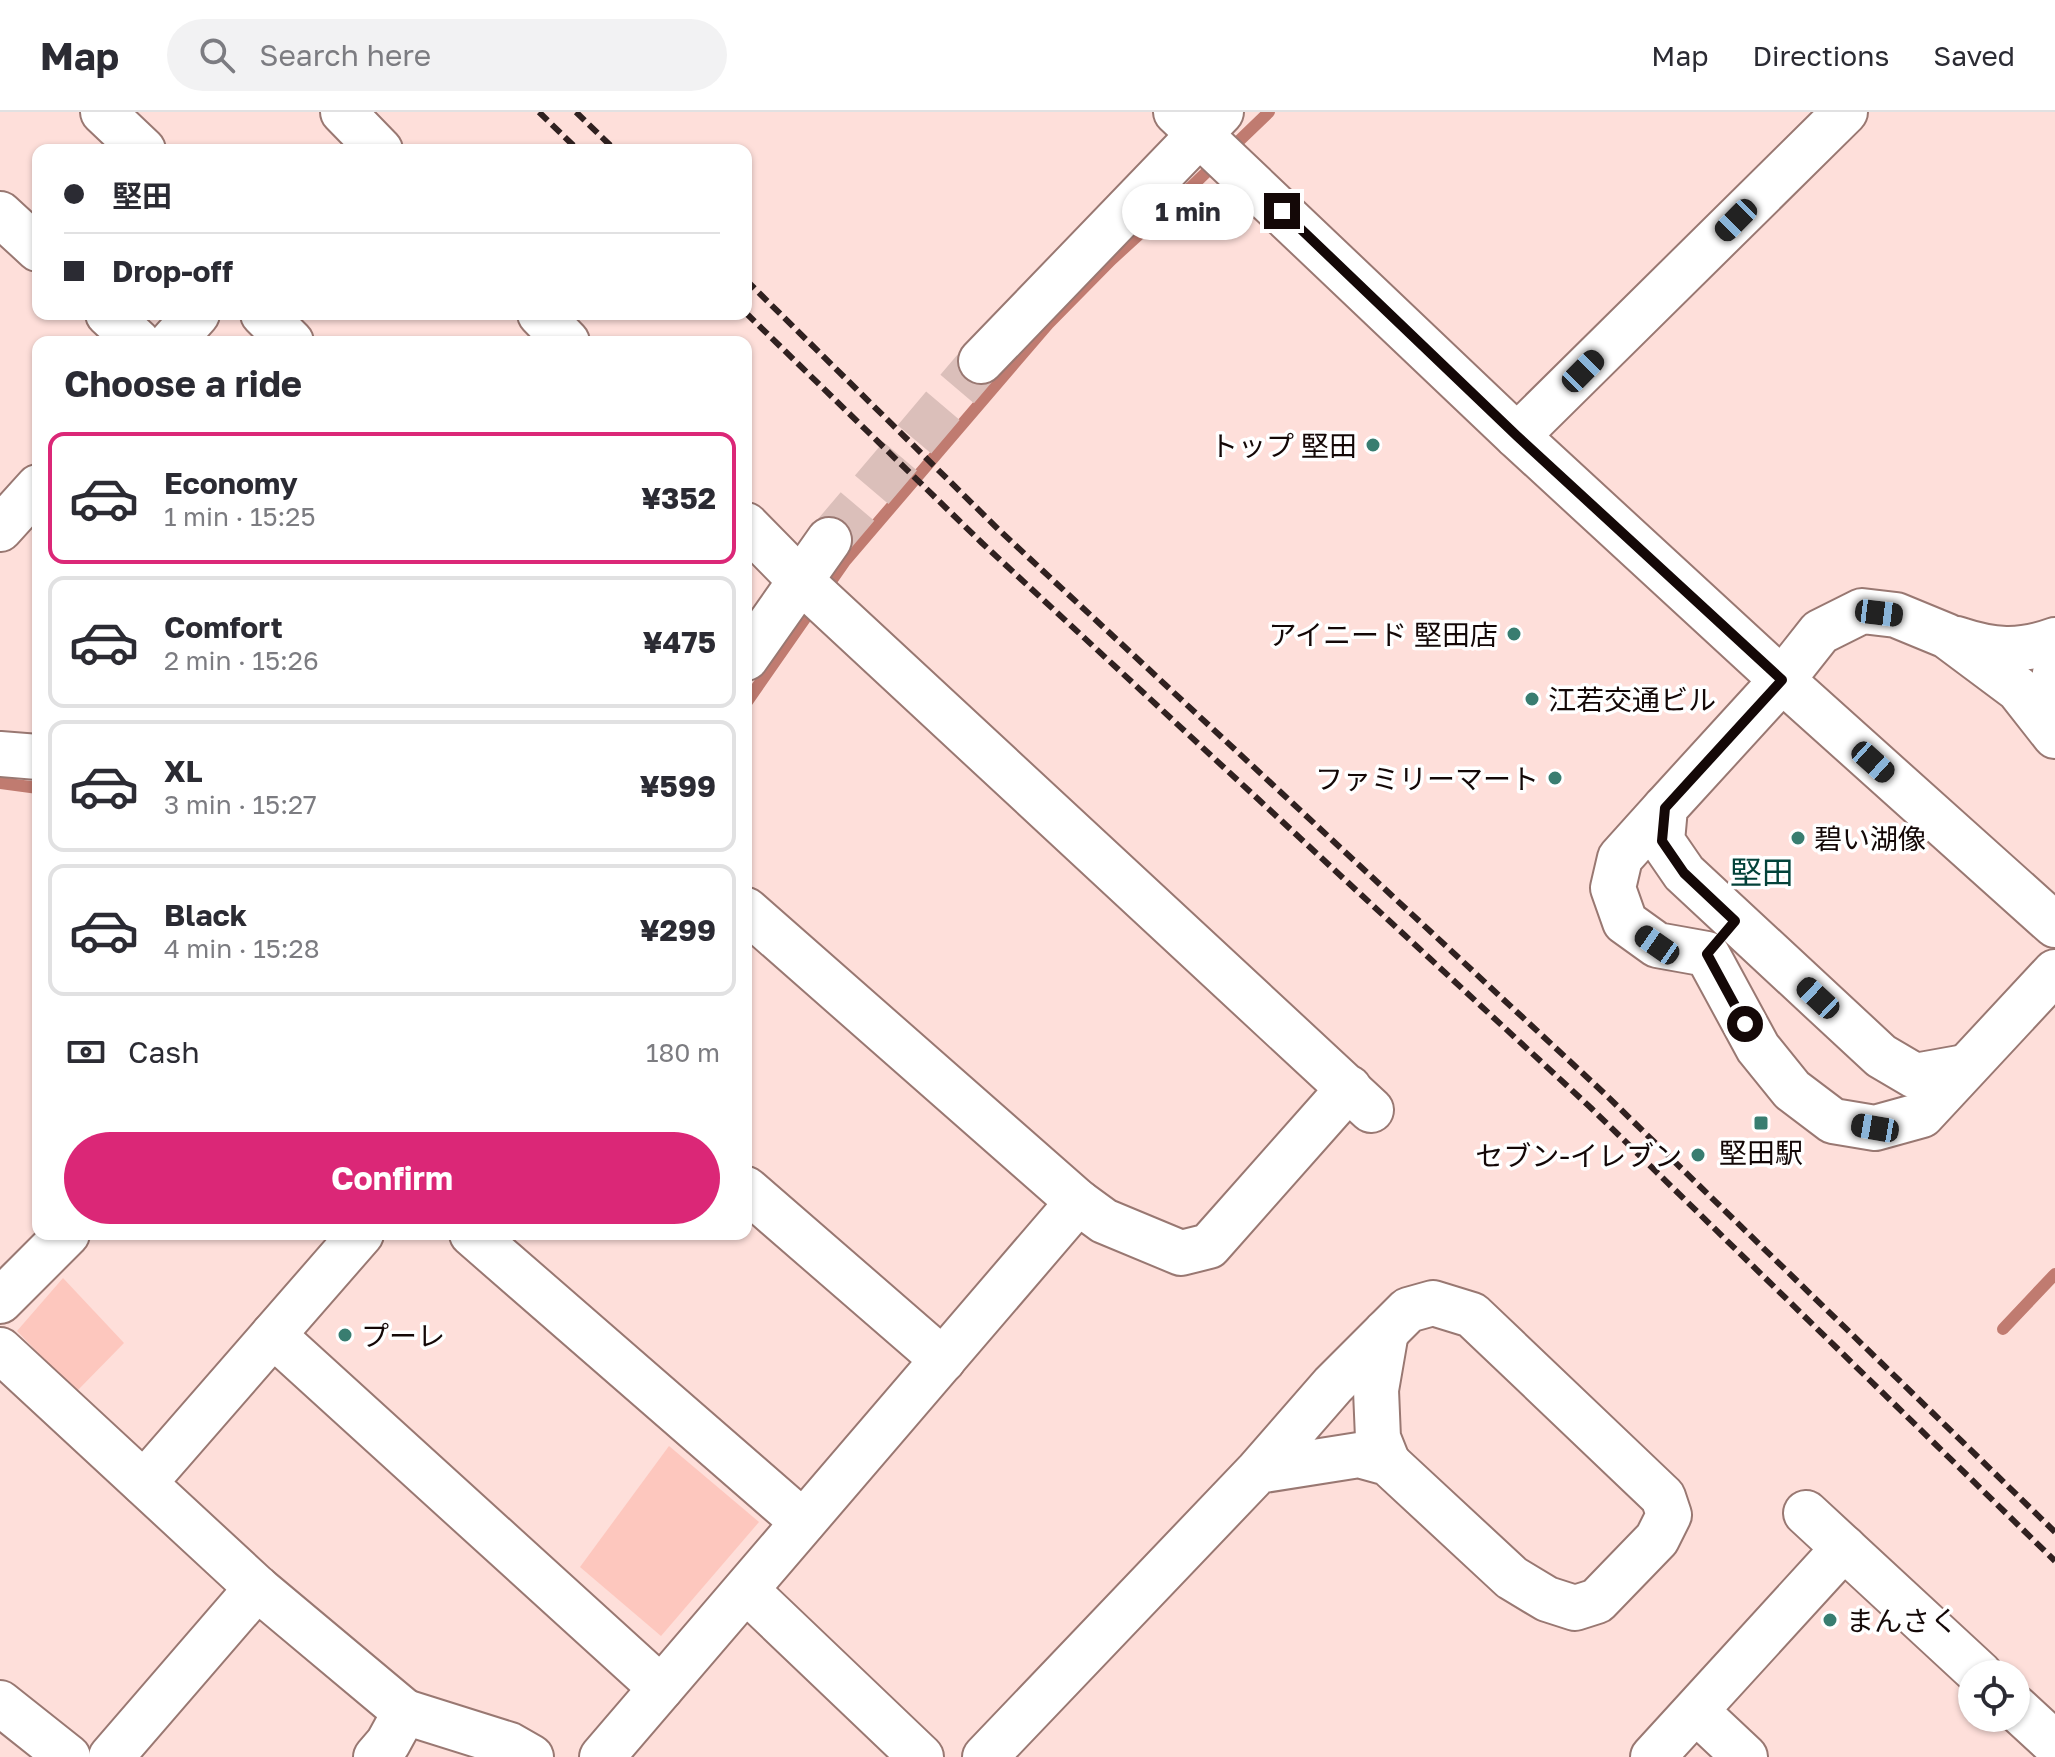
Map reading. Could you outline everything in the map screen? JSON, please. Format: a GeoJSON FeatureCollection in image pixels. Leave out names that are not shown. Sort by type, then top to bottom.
{"type":"FeatureCollection","features":[{"type":"Feature","properties":{"kind":"street"},"geometry":{"type":"LineString","coordinates":[[103,112],[137,144]]}},
{"type":"Feature","properties":{"kind":"street"},"geometry":{"type":"LineString","coordinates":[[1517,436],[1845,112]]}},
{"type":"Feature","properties":{"kind":"street"},"geometry":{"type":"LineString","coordinates":[[981,361],[1209,134],[1517,436],[2055,925]]}},
{"type":"Feature","properties":{"kind":"street"},"geometry":{"type":"LineString","coordinates":[[0,214],[32,243]]}},
{"type":"Feature","properties":{"kind":"street"},"geometry":{"type":"LineString","coordinates":[[114,320],[132,336]]}},
{"type":"Feature","properties":{"kind":"street"},"geometry":{"type":"LineString","coordinates":[[177,336],[192,320]]}},
{"type":"Feature","properties":{"kind":"street"},"geometry":{"type":"LineString","coordinates":[[269,320],[285,336]]}},
{"type":"Feature","properties":{"kind":"street"},"geometry":{"type":"LineString","coordinates":[[546,320],[561,336]]}},
{"type":"Feature","properties":{"kind":"street"},"geometry":{"type":"LineString","coordinates":[[0,529],[32,494]]}},
{"type":"Feature","properties":{"kind":"street"},"geometry":{"type":"LineString","coordinates":[[752,531],[816,595],[1360,1099],[1209,1246],[1181,1253],[1104,1221],[1078,1202],[752,915]]}},
{"type":"Feature","properties":{"kind":"street"},"geometry":{"type":"LineString","coordinates":[[752,653],[816,595],[829,540]]}},
{"type":"Feature","properties":{"kind":"street"},"geometry":{"type":"LineString","coordinates":[[1707,954],[1657,945],[1625,922],[1613,888],[1620,858],[1782,680],[1820,632],[1862,611],[1896,615],[1987,649],[2033,648],[2055,640]]}},
{"type":"Feature","properties":{"kind":"street"},"geometry":{"type":"LineString","coordinates":[[1947,636],[2018,689],[2055,736]]}},
{"type":"Feature","properties":{"kind":"street"},"geometry":{"type":"LineString","coordinates":[[2055,673],[2051,705],[2055,722]]}},
{"type":"Feature","properties":{"kind":"street"},"geometry":{"type":"LineString","coordinates":[[0,754],[32,757]]}},
{"type":"Feature","properties":{"kind":"street"},"geometry":{"type":"LineString","coordinates":[[1665,808],[1662,841],[1684,873],[1881,1056],[1915,1076],[1965,1067]]}},
{"type":"Feature","properties":{"kind":"street"},"geometry":{"type":"LineString","coordinates":[[1707,954],[1735,921]]}},
{"type":"Feature","properties":{"kind":"street"},"geometry":{"type":"LineString","coordinates":[[1707,954],[1758,1048],[1792,1090],[1833,1121],[1875,1128],[1922,1115],[2055,972]]}},
{"type":"Feature","properties":{"kind":"street"},"geometry":{"type":"LineString","coordinates":[[752,1194],[943,1360]]}},
{"type":"Feature","properties":{"kind":"street"},"geometry":{"type":"LineString","coordinates":[[602,1757],[1078,1202]]}},
{"type":"Feature","properties":{"kind":"street"},"geometry":{"type":"LineString","coordinates":[[0,1301],[61,1240]]}},
{"type":"Feature","properties":{"kind":"street"},"geometry":{"type":"LineString","coordinates":[[144,1483],[356,1240]]}},
{"type":"Feature","properties":{"kind":"street"},"geometry":{"type":"LineString","coordinates":[[479,1240],[803,1522]]}},
{"type":"Feature","properties":{"kind":"street"},"geometry":{"type":"LineString","coordinates":[[985,1757],[1258,1471],[1333,1385],[1386,1332],[1408,1310],[1433,1303],[1472,1315],[1663,1497],[1669,1515],[1657,1539],[1597,1601],[1575,1608],[1547,1599],[1512,1578],[1388,1463],[1378,1438],[1376,1390],[1386,1332]]}},
{"type":"Feature","properties":{"kind":"street"},"geometry":{"type":"LineString","coordinates":[[273,1335],[661,1688]]}},
{"type":"Feature","properties":{"kind":"street"},"geometry":{"type":"LineString","coordinates":[[0,1350],[257,1588],[383,1696],[405,1712],[510,1745],[531,1757]]}},
{"type":"Feature","properties":{"kind":"street"},"geometry":{"type":"LineString","coordinates":[[1258,1471],[1359,1455],[1388,1463]]}},
{"type":"Feature","properties":{"kind":"street"},"geometry":{"type":"LineString","coordinates":[[1806,1513],[1965,1660]]}},
{"type":"Feature","properties":{"kind":"street"},"geometry":{"type":"LineString","coordinates":[[1653,1757],[1844,1548]]}},
{"type":"Feature","properties":{"kind":"street"},"geometry":{"type":"LineString","coordinates":[[111,1757],[257,1588]]}},
{"type":"Feature","properties":{"kind":"street"},"geometry":{"type":"LineString","coordinates":[[746,1590],[921,1757]]}},
{"type":"Feature","properties":{"kind":"street"},"geometry":{"type":"LineString","coordinates":[[0,1703],[68,1757]]}},
{"type":"Feature","properties":{"kind":"street"},"geometry":{"type":"LineString","coordinates":[[1696,1711],[1745,1757]]}},
{"type":"Feature","properties":{"kind":"street"},"geometry":{"type":"LineString","coordinates":[[376,1757],[388,1743],[405,1712]]}},
{"type":"Feature","properties":{"kind":"street"},"geometry":{"type":"LineString","coordinates":[[2030,1721],[2055,1744]]}},
{"type":"Feature","properties":{"kind":"shaded area"},"geometry":{"type":"Polygon","coordinates":[[[63,1278],[124,1343],[76,1392],[17,1331],[63,1278]]]}},
{"type":"Feature","properties":{"kind":"shaded area"},"geometry":{"type":"Polygon","coordinates":[[[669,1446],[759,1522],[661,1636],[580,1567],[669,1446]]]}},
{"type":"Feature","properties":{"kind":"waterway"},"geometry":{"type":"LineString","coordinates":[[752,694],[845,561],[1048,324],[1111,260],[1269,112]]}},
{"type":"Feature","properties":{"kind":"waterway"},"geometry":{"type":"LineString","coordinates":[[0,783],[32,787]]}},
{"type":"Feature","properties":{"kind":"waterway"},"geometry":{"type":"LineString","coordinates":[[2003,1329],[2055,1274]]}},
{"type":"Feature","properties":{"kind":"tunnel"},"geometry":{"type":"LineString","coordinates":[[829,540],[981,361]]}},
{"type":"Feature","properties":{"kind":"railway"},"geometry":{"type":"LineString","coordinates":[[539,112],[572,144]]}},
{"type":"Feature","properties":{"kind":"railway"},"geometry":{"type":"LineString","coordinates":[[576,112],[609,144]]}},
{"type":"Feature","properties":{"kind":"railway"},"geometry":{"type":"LineString","coordinates":[[752,286],[998,529],[1605,1094],[2055,1532]]}},
{"type":"Feature","properties":{"kind":"railway"},"geometry":{"type":"LineString","coordinates":[[752,319],[982,543],[1591,1108],[2055,1561]]}},
{"type":"Feature","properties":{"kind":"place","name":"トップ 堅田"},"geometry":{"type":"Point","coordinates":[1373,445]}},
{"type":"Feature","properties":{"kind":"place","name":"アイニード 堅田店"},"geometry":{"type":"Point","coordinates":[1514,634]}},
{"type":"Feature","properties":{"kind":"place","name":"江若交通ビル"},"geometry":{"type":"Point","coordinates":[1532,699]}},
{"type":"Feature","properties":{"kind":"place","name":"ファミリーマート"},"geometry":{"type":"Point","coordinates":[1555,778]}},
{"type":"Feature","properties":{"kind":"place","name":"碧い湖像"},"geometry":{"type":"Point","coordinates":[1798,838]}},
{"type":"Feature","properties":{"kind":"place","name":"堅田駅"},"geometry":{"type":"Point","coordinates":[1761,1123]}},
{"type":"Feature","properties":{"kind":"place","name":"セブン-イレブン"},"geometry":{"type":"Point","coordinates":[1698,1155]}},
{"type":"Feature","properties":{"kind":"place","name":"プーレ"},"geometry":{"type":"Point","coordinates":[345,1335]}},
{"type":"Feature","properties":{"kind":"place","name":"まんさく"},"geometry":{"type":"Point","coordinates":[1830,1620]}},
{"type":"Feature","properties":{"kind":"district","name":"堅田"},"geometry":{"type":"Point","coordinates":[1762,872]}},
{"type":"Feature","properties":{"kind":"route"},"geometry":{"type":"LineString","coordinates":[[1282,211],[1517,436],[1782,680],[1665,808],[1662,841],[1684,873],[1735,921],[1707,954],[1745,1024]]}}]}
